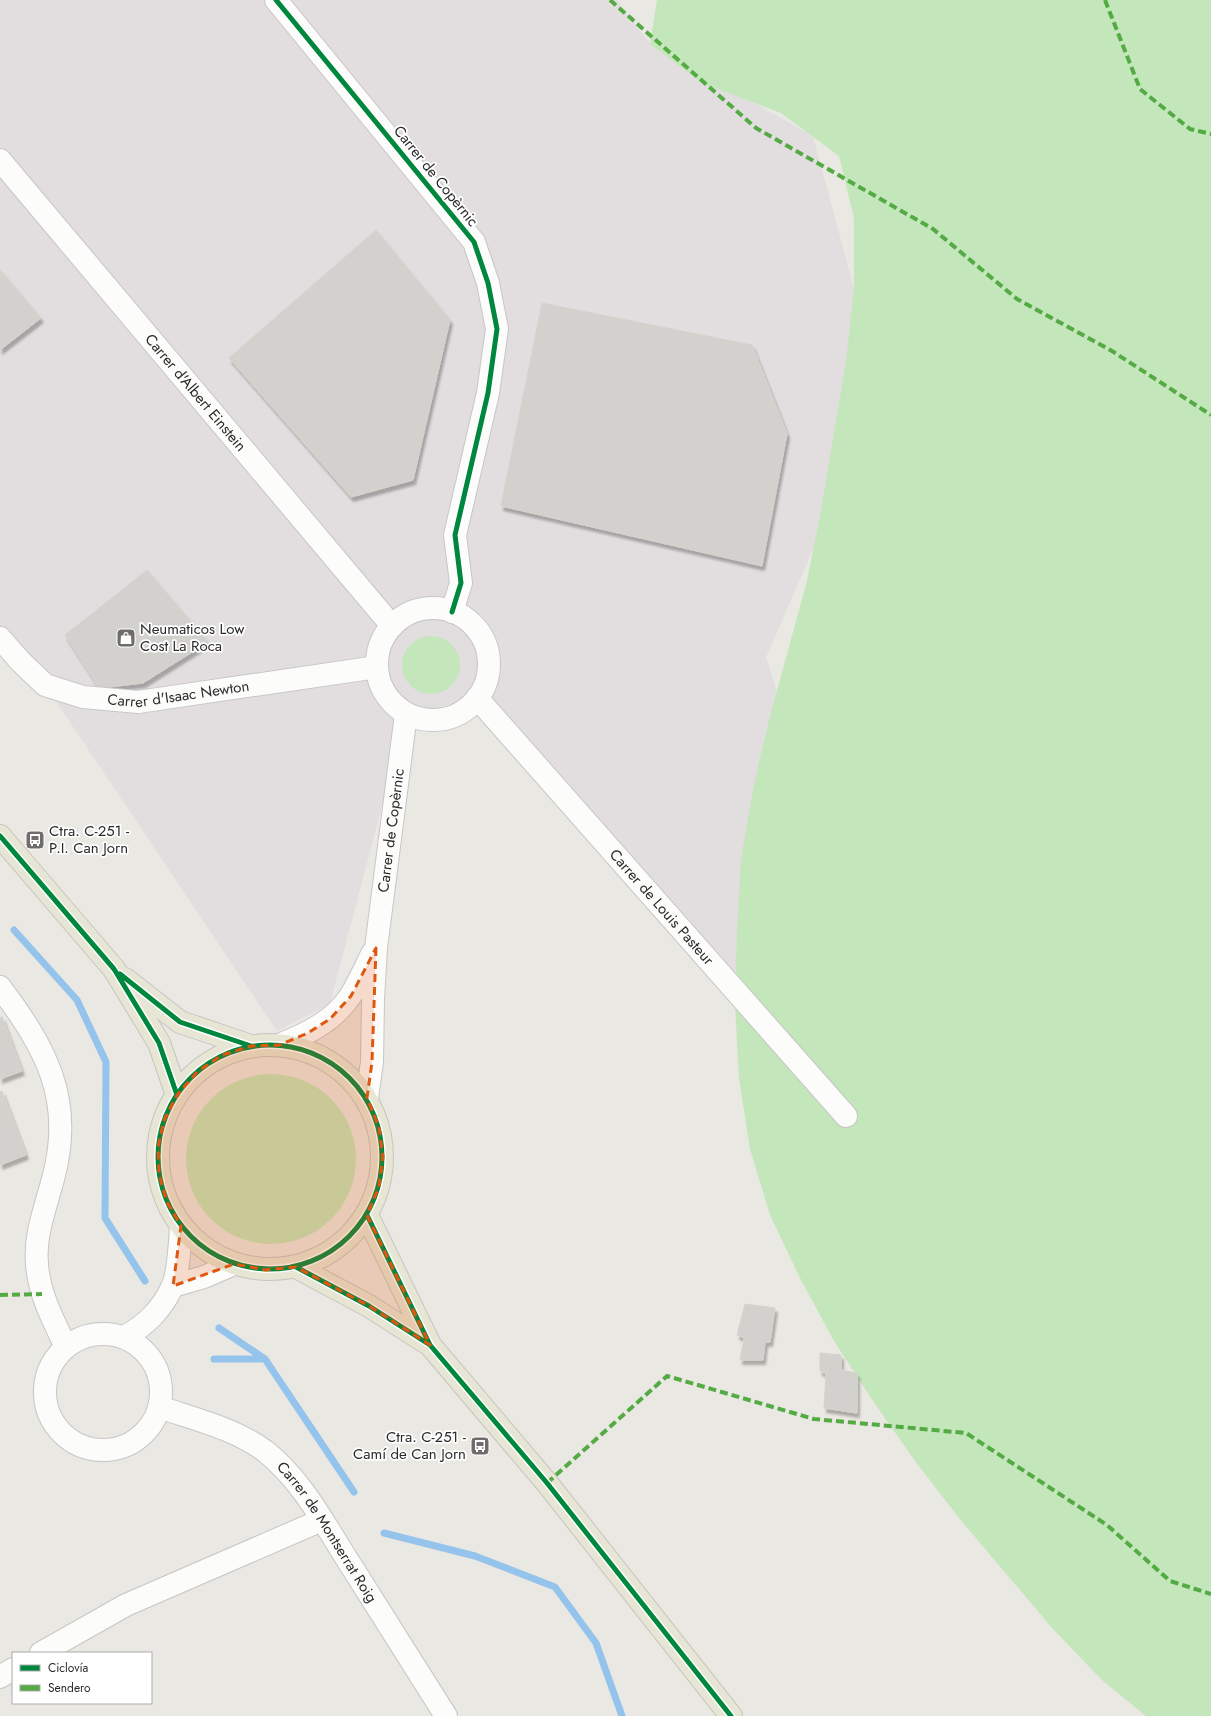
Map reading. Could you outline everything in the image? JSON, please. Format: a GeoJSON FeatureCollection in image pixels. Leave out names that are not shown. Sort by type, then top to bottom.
{"type":"FeatureCollection","features":[{"type":"Feature","properties":{"kind":"main road"},"geometry":{"type":"LineString","coordinates":[[0,836],[114,969],[159,1043],[177,1095]]}},
{"type":"Feature","properties":{"kind":"main road"},"geometry":{"type":"LineString","coordinates":[[114,969],[180,1022],[251,1046]]}},
{"type":"Feature","properties":{"kind":"main road"},"geometry":{"type":"LineString","coordinates":[[279,1045],[305,1050],[330,1061],[350,1078],[367,1098],[379,1126],[383,1157],[379,1187],[367,1215],[348,1238],[324,1256],[296,1267],[265,1270],[234,1264],[214,1254],[196,1242],[181,1226],[167,1202],[159,1175],[158,1147],[164,1120],[177,1095],[197,1072],[222,1055],[251,1046],[279,1045]]}},
{"type":"Feature","properties":{"kind":"main road"},"geometry":{"type":"LineString","coordinates":[[367,1215],[430,1346],[547,1483],[731,1716]]}},
{"type":"Feature","properties":{"kind":"main road"},"geometry":{"type":"LineString","coordinates":[[296,1267],[369,1306],[430,1346]]}},
{"type":"Feature","properties":{"kind":"street","name":"Carrer de Copèrnic"},"geometry":{"type":"LineString","coordinates":[[276,0],[474,242],[488,283],[497,329],[488,393],[455,535],[461,583],[452,612]]}},
{"type":"Feature","properties":{"kind":"street","name":"Carrer d'Albert Einstein"},"geometry":{"type":"LineString","coordinates":[[0,160],[392,626]]}},
{"type":"Feature","properties":{"kind":"street"},"geometry":{"type":"LineString","coordinates":[[436,608],[452,612],[467,620],[479,633],[486,649],[489,666],[485,683],[477,698],[466,710],[452,717],[437,720],[421,719],[406,714],[391,702],[381,686],[377,667],[378,652],[383,638],[392,626],[405,616],[420,610],[436,608]]}},
{"type":"Feature","properties":{"kind":"street","name":"Carrer d'Isaac Newton"},"geometry":{"type":"LineString","coordinates":[[0,638],[20,661],[45,685],[83,697],[138,702],[377,667]]}},
{"type":"Feature","properties":{"kind":"street","name":"Carrer de Louis Pasteur"},"geometry":{"type":"LineString","coordinates":[[477,698],[846,1116]]}},
{"type":"Feature","properties":{"kind":"street","name":"Carrer de Copèrnic"},"geometry":{"type":"LineString","coordinates":[[367,1098],[372,1062],[373,999],[376,948],[406,714]]}},
{"type":"Feature","properties":{"kind":"street","name":"Carrer de Copèrnic"},"geometry":{"type":"LineString","coordinates":[[279,1045],[306,1034],[330,1019],[351,996],[376,948]]}},
{"type":"Feature","properties":{"kind":"street"},"geometry":{"type":"LineString","coordinates":[[0,987],[23,1018],[41,1048],[52,1075],[62,1128],[55,1174],[45,1205],[39,1233],[36,1263],[42,1294],[66,1347]]}},
{"type":"Feature","properties":{"kind":"street"},"geometry":{"type":"LineString","coordinates":[[123,1337],[154,1316],[173,1286],[180,1250],[181,1226]]}},
{"type":"Feature","properties":{"kind":"street"},"geometry":{"type":"LineString","coordinates":[[173,1286],[204,1277],[234,1264]]}},
{"type":"Feature","properties":{"kind":"street"},"geometry":{"type":"LineString","coordinates":[[148,1355],[154,1316]]}},
{"type":"Feature","properties":{"kind":"street"},"geometry":{"type":"LineString","coordinates":[[93,1334],[109,1334],[123,1337],[135,1343],[148,1355],[157,1371],[161,1389],[159,1407],[152,1424],[139,1437],[123,1446],[105,1450],[88,1448],[71,1441],[57,1429],[48,1413],[44,1395],[46,1377],[53,1360],[66,1347],[79,1339],[93,1334]]}},
{"type":"Feature","properties":{"kind":"street","name":"Carrer de Montserrat Roig"},"geometry":{"type":"LineString","coordinates":[[159,1407],[205,1421],[238,1435],[264,1450],[282,1465],[322,1520],[446,1716]]}},
{"type":"Feature","properties":{"kind":"street"},"geometry":{"type":"LineString","coordinates":[[43,1652],[126,1605],[322,1520]]}},
{"type":"Feature","properties":{"kind":"street"},"geometry":{"type":"LineString","coordinates":[[0,1677],[12,1670]]}},
{"type":"Feature","properties":{"kind":"highlighted area"},"geometry":{"type":"Polygon","coordinates":[[[376,948],[372,1062],[367,1098],[379,1127],[383,1157],[379,1187],[367,1215],[430,1345],[369,1306],[296,1267],[265,1270],[234,1264],[173,1286],[181,1226],[167,1202],[159,1175],[158,1147],[164,1120],[177,1095],[197,1072],[222,1055],[251,1046],[279,1045],[306,1034],[330,1019],[351,996],[376,948]]]}},
{"type":"Feature","properties":{"kind":"shaded area"},"geometry":{"type":"Polygon","coordinates":[[[0,0],[617,0],[650,44],[813,136],[882,392],[766,657],[873,997],[846,1116],[477,698],[406,714],[330,1004],[277,1031],[45,685],[0,637],[0,0]]]}},
{"type":"Feature","properties":{"kind":"green space"},"geometry":{"type":"Polygon","coordinates":[[[657,0],[1211,0],[1211,1716],[1146,1716],[1102,1680],[1053,1629],[959,1518],[915,1461],[873,1401],[834,1341],[800,1278],[770,1215],[750,1149],[739,1078],[735,1004],[741,859],[753,789],[769,720],[807,581],[821,511],[846,362],[854,288],[854,218],[839,156],[781,113],[702,83],[650,44],[657,0]]]}},
{"type":"Feature","properties":{"kind":"green space"},"geometry":{"type":"Polygon","coordinates":[[[425,636],[437,636],[452,644],[460,659],[460,671],[452,686],[437,694],[425,694],[410,686],[402,671],[402,659],[410,644],[425,636]]]}},
{"type":"Feature","properties":{"kind":"green space"},"geometry":{"type":"Polygon","coordinates":[[[263,1074],[279,1074],[304,1080],[325,1093],[337,1105],[350,1126],[356,1151],[356,1167],[350,1192],[337,1213],[325,1225],[304,1238],[279,1244],[263,1244],[238,1238],[217,1225],[205,1213],[192,1192],[186,1167],[186,1151],[192,1126],[205,1105],[217,1093],[238,1080],[263,1074]]]}},
{"type":"Feature","properties":{"kind":"building"},"geometry":{"type":"Polygon","coordinates":[[[376,230],[450,320],[413,480],[351,497],[229,358],[376,230]]]}},
{"type":"Feature","properties":{"kind":"building"},"geometry":{"type":"Polygon","coordinates":[[[0,270],[41,318],[0,350],[0,270]]]}},
{"type":"Feature","properties":{"kind":"building"},"geometry":{"type":"Polygon","coordinates":[[[542,303],[752,345],[787,434],[762,566],[501,506],[542,303]]]}},
{"type":"Feature","properties":{"kind":"building"},"geometry":{"type":"Polygon","coordinates":[[[147,570],[208,642],[143,683],[109,687],[98,686],[65,635],[147,570]]]}},
{"type":"Feature","properties":{"kind":"building"},"geometry":{"type":"Polygon","coordinates":[[[2,1017],[22,1071],[0,1079],[0,1018],[2,1017]]]}},
{"type":"Feature","properties":{"kind":"building"},"geometry":{"type":"Polygon","coordinates":[[[2,1091],[26,1155],[0,1165],[0,1092],[2,1091]]]}},
{"type":"Feature","properties":{"kind":"building"},"geometry":{"type":"Polygon","coordinates":[[[745,1304],[775,1308],[770,1342],[765,1342],[763,1360],[740,1360],[744,1338],[737,1335],[745,1304]]]}},
{"type":"Feature","properties":{"kind":"building"},"geometry":{"type":"Polygon","coordinates":[[[820,1353],[841,1355],[841,1370],[857,1373],[857,1413],[824,1408],[826,1374],[820,1371],[820,1353]]]}},
{"type":"Feature","properties":{"kind":"waterway"},"geometry":{"type":"LineString","coordinates":[[14,930],[77,1000],[106,1062],[105,1218],[145,1281]]}},
{"type":"Feature","properties":{"kind":"waterway"},"geometry":{"type":"LineString","coordinates":[[219,1328],[265,1359],[354,1492]]}},
{"type":"Feature","properties":{"kind":"waterway"},"geometry":{"type":"LineString","coordinates":[[214,1359],[265,1359]]}},
{"type":"Feature","properties":{"kind":"waterway"},"geometry":{"type":"LineString","coordinates":[[384,1533],[475,1556],[555,1587],[596,1643],[622,1716]]}},
{"type":"Feature","properties":{"kind":"marked path"},"geometry":{"type":"LineString","coordinates":[[610,0],[756,128],[933,229],[1017,299],[1112,351],[1211,415]]}},
{"type":"Feature","properties":{"kind":"marked path"},"geometry":{"type":"LineString","coordinates":[[1105,0],[1140,89],[1190,129],[1211,134]]}},
{"type":"Feature","properties":{"kind":"marked path"},"geometry":{"type":"LineString","coordinates":[[0,1295],[42,1294]]}},
{"type":"Feature","properties":{"kind":"marked path"},"geometry":{"type":"LineString","coordinates":[[547,1483],[667,1376],[814,1419],[966,1433],[1107,1525],[1170,1581],[1211,1594]]}},
{"type":"Feature","properties":{"kind":"cycle path"},"geometry":{"type":"LineString","coordinates":[[276,0],[474,242],[488,283],[497,329],[488,393],[455,535],[461,583],[452,612]]}},
{"type":"Feature","properties":{"kind":"cycle path"},"geometry":{"type":"LineString","coordinates":[[0,836],[114,969],[159,1043],[177,1095]]}},
{"type":"Feature","properties":{"kind":"cycle path"},"geometry":{"type":"LineString","coordinates":[[120,974],[180,1022],[251,1046]]}},
{"type":"Feature","properties":{"kind":"cycle path"},"geometry":{"type":"LineString","coordinates":[[270,1045],[292,1047],[323,1058],[341,1070],[357,1086],[369,1104],[377,1124],[380,1135],[382,1157],[380,1179],[369,1210],[357,1228],[341,1244],[323,1256],[303,1264],[292,1267],[270,1269],[248,1267],[217,1256],[199,1244],[183,1228],[171,1210],[163,1190],[160,1179],[158,1157],[160,1135],[171,1104],[183,1086],[199,1070],[217,1058],[237,1050],[248,1047],[270,1045]]}},
{"type":"Feature","properties":{"kind":"cycle path"},"geometry":{"type":"LineString","coordinates":[[367,1215],[430,1345],[547,1483],[731,1716]]}},
{"type":"Feature","properties":{"kind":"cycle path"},"geometry":{"type":"LineString","coordinates":[[296,1267],[369,1306],[430,1345]]}},
{"type":"Feature","properties":{"kind":"place","name":"Neumaticos Low Cost La Roca"},"geometry":{"type":"Point","coordinates":[126,638]}},
{"type":"Feature","properties":{"kind":"place","name":"Ctra. C-251 - P.I. Can Jorn"},"geometry":{"type":"Point","coordinates":[35,840]}},
{"type":"Feature","properties":{"kind":"place","name":"Ctra. C-251 - Camí de Can Jorn"},"geometry":{"type":"Point","coordinates":[480,1446]}}]}
